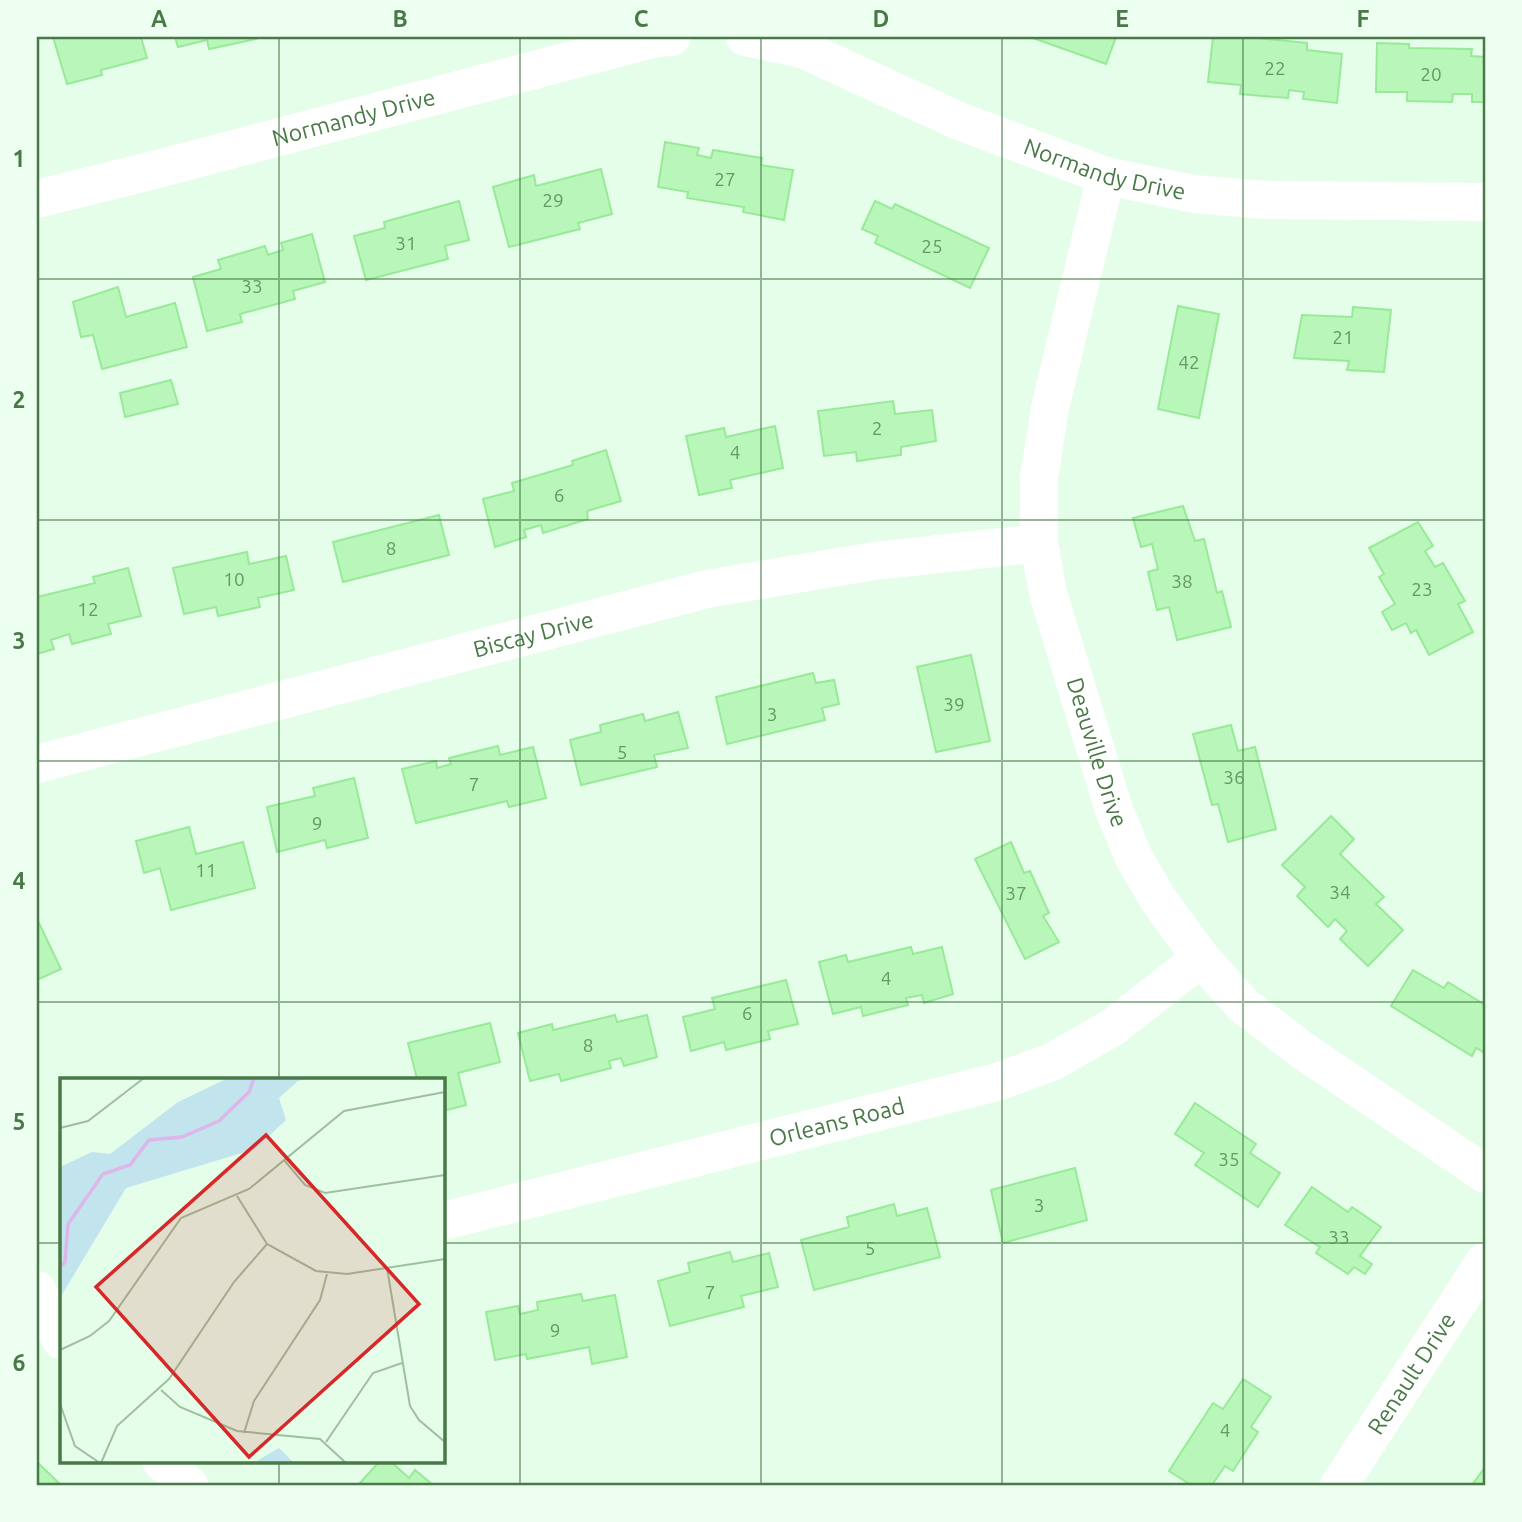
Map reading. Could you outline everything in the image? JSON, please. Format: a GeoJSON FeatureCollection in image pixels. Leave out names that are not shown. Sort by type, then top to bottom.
{"type":"FeatureCollection","features":[{"type":"Feature","properties":{"kind":"street","name":"Normandy Drive"},"geometry":{"type":"LineString","coordinates":[[37,199],[656,38],[672,37]]}},
{"type":"Feature","properties":{"kind":"street","name":"Normandy Drive"},"geometry":{"type":"LineString","coordinates":[[745,37],[802,49],[959,121],[1106,176],[1194,194],[1265,200],[1485,202]]}},
{"type":"Feature","properties":{"kind":"street","name":"Deauville Drive"},"geometry":{"type":"LineString","coordinates":[[1106,176],[1050,408],[1038,478],[1039,543],[1048,593],[1113,807],[1134,858],[1158,899],[1201,958],[1243,1006],[1302,1050],[1485,1174]]}},
{"type":"Feature","properties":{"kind":"street","name":"Biscay Drive"},"geometry":{"type":"LineString","coordinates":[[37,764],[707,589],[875,561],[1039,543]]}},
{"type":"Feature","properties":{"kind":"street","name":"Orleans Road"},"geometry":{"type":"LineString","coordinates":[[444,1221],[997,1082],[1052,1062],[1113,1027],[1201,958]]}},
{"type":"Feature","properties":{"kind":"street","name":"Renault Drive"},"geometry":{"type":"LineString","coordinates":[[1339,1485],[1485,1261]]}},
{"type":"Feature","properties":{"kind":"street"},"geometry":{"type":"LineString","coordinates":[[37,1290],[60,1338]]}},
{"type":"Feature","properties":{"kind":"street"},"geometry":{"type":"LineString","coordinates":[[162,1462],[189,1485]]}},
{"type":"Feature","properties":{"kind":"building"},"geometry":{"type":"Polygon","coordinates":[[[53,37],[141,37],[147,58],[101,70],[102,75],[67,84],[53,37]]]}},
{"type":"Feature","properties":{"kind":"building"},"geometry":{"type":"Polygon","coordinates":[[[175,37],[256,39],[209,49],[207,40],[178,47],[175,37]]]}},
{"type":"Feature","properties":{"kind":"building"},"geometry":{"type":"Polygon","coordinates":[[[1030,37],[1116,37],[1106,64],[1030,37]]]}},
{"type":"Feature","properties":{"kind":"building"},"geometry":{"type":"Polygon","coordinates":[[[1213,37],[1248,37],[1307,43],[1307,50],[1342,54],[1337,103],[1303,99],[1304,92],[1289,90],[1288,98],[1240,94],[1241,85],[1208,82],[1213,37]]]}},
{"type":"Feature","properties":{"kind":"building"},"geometry":{"type":"Polygon","coordinates":[[[1377,43],[1409,44],[1409,48],[1472,49],[1471,56],[1485,57],[1485,102],[1472,102],[1472,94],[1453,94],[1452,102],[1407,101],[1407,92],[1376,92],[1377,43]]]}},
{"type":"Feature","properties":{"kind":"building"},"geometry":{"type":"Polygon","coordinates":[[[665,142],[699,148],[697,155],[711,158],[713,150],[762,158],[761,165],[793,170],[784,220],[743,212],[744,207],[687,198],[688,192],[658,187],[665,142]]]}},
{"type":"Feature","properties":{"kind":"building"},"geometry":{"type":"Polygon","coordinates":[[[601,169],[612,214],[578,223],[580,229],[509,247],[493,187],[534,175],[536,186],[601,169]]]}},
{"type":"Feature","properties":{"kind":"building"},"geometry":{"type":"Polygon","coordinates":[[[459,201],[469,240],[445,246],[448,259],[366,280],[354,236],[385,228],[384,222],[459,201]]]}},
{"type":"Feature","properties":{"kind":"building"},"geometry":{"type":"Polygon","coordinates":[[[875,201],[892,209],[895,204],[989,248],[970,288],[875,243],[878,236],[862,229],[875,201]]]}},
{"type":"Feature","properties":{"kind":"building"},"geometry":{"type":"Polygon","coordinates":[[[312,234],[325,282],[293,291],[295,299],[240,314],[242,322],[207,331],[193,277],[221,269],[218,260],[265,246],[268,255],[283,250],[281,243],[312,234]]]}},
{"type":"Feature","properties":{"kind":"building"},"geometry":{"type":"Polygon","coordinates":[[[118,287],[126,317],[175,303],[187,347],[102,369],[93,335],[81,337],[73,302],[118,287]]]}},
{"type":"Feature","properties":{"kind":"building"},"geometry":{"type":"Polygon","coordinates":[[[1178,306],[1219,314],[1199,418],[1158,409],[1178,306]]]}},
{"type":"Feature","properties":{"kind":"building"},"geometry":{"type":"Polygon","coordinates":[[[1353,307],[1391,310],[1384,372],[1347,370],[1349,361],[1294,358],[1302,315],[1352,317],[1353,307]]]}},
{"type":"Feature","properties":{"kind":"building"},"geometry":{"type":"Polygon","coordinates":[[[171,380],[178,404],[125,417],[120,393],[171,380]]]}},
{"type":"Feature","properties":{"kind":"building"},"geometry":{"type":"Polygon","coordinates":[[[893,401],[895,414],[932,410],[936,441],[901,447],[901,455],[857,461],[856,452],[824,456],[818,411],[893,401]]]}},
{"type":"Feature","properties":{"kind":"building"},"geometry":{"type":"Polygon","coordinates":[[[775,426],[783,468],[730,480],[732,488],[699,495],[686,436],[724,428],[726,437],[775,426]]]}},
{"type":"Feature","properties":{"kind":"building"},"geometry":{"type":"Polygon","coordinates":[[[606,450],[621,501],[587,511],[588,519],[543,533],[541,525],[524,530],[526,537],[495,547],[483,499],[514,491],[512,483],[573,465],[572,461],[606,450]]]}},
{"type":"Feature","properties":{"kind":"building"},"geometry":{"type":"Polygon","coordinates":[[[1183,506],[1195,541],[1204,539],[1217,593],[1222,591],[1231,627],[1177,640],[1169,607],[1157,610],[1148,572],[1158,569],[1152,544],[1141,547],[1133,518],[1183,506]]]}},
{"type":"Feature","properties":{"kind":"building"},"geometry":{"type":"Polygon","coordinates":[[[439,515],[449,555],[343,582],[333,542],[439,515]]]}},
{"type":"Feature","properties":{"kind":"building"},"geometry":{"type":"Polygon","coordinates":[[[1418,522],[1433,546],[1425,551],[1435,567],[1443,563],[1465,601],[1458,604],[1473,632],[1429,655],[1416,630],[1411,633],[1406,623],[1392,630],[1382,612],[1395,604],[1379,577],[1384,574],[1369,548],[1418,522]]]}},
{"type":"Feature","properties":{"kind":"building"},"geometry":{"type":"Polygon","coordinates":[[[247,552],[249,564],[286,556],[294,590],[258,598],[260,607],[218,616],[216,607],[184,614],[173,568],[247,552]]]}},
{"type":"Feature","properties":{"kind":"building"},"geometry":{"type":"Polygon","coordinates":[[[128,568],[141,616],[108,624],[111,634],[72,644],[69,634],[51,640],[54,649],[37,654],[37,597],[95,583],[93,577],[128,568]]]}},
{"type":"Feature","properties":{"kind":"building"},"geometry":{"type":"Polygon","coordinates":[[[971,655],[990,741],[936,752],[917,667],[971,655]]]}},
{"type":"Feature","properties":{"kind":"building"},"geometry":{"type":"Polygon","coordinates":[[[813,673],[816,683],[834,680],[839,704],[822,708],[825,720],[727,744],[716,697],[813,673]]]}},
{"type":"Feature","properties":{"kind":"building"},"geometry":{"type":"Polygon","coordinates":[[[678,712],[688,748],[654,755],[657,767],[581,785],[570,740],[601,732],[600,725],[643,714],[645,721],[678,712]]]}},
{"type":"Feature","properties":{"kind":"building"},"geometry":{"type":"Polygon","coordinates":[[[1231,725],[1238,751],[1255,747],[1276,829],[1228,842],[1218,804],[1212,805],[1193,734],[1231,725]]]}},
{"type":"Feature","properties":{"kind":"building"},"geometry":{"type":"Polygon","coordinates":[[[498,746],[500,755],[533,747],[546,798],[509,807],[507,801],[416,823],[402,769],[436,761],[437,768],[451,764],[449,758],[498,746]]]}},
{"type":"Feature","properties":{"kind":"building"},"geometry":{"type":"Polygon","coordinates":[[[354,778],[368,838],[327,848],[325,840],[277,852],[267,807],[315,796],[313,788],[354,778]]]}},
{"type":"Feature","properties":{"kind":"building"},"geometry":{"type":"Polygon","coordinates":[[[1331,816],[1354,839],[1340,854],[1384,897],[1376,904],[1403,930],[1368,966],[1340,939],[1347,931],[1335,919],[1328,927],[1297,896],[1305,887],[1282,865],[1331,816]]]}},
{"type":"Feature","properties":{"kind":"building"},"geometry":{"type":"Polygon","coordinates":[[[189,827],[196,854],[243,842],[255,888],[171,910],[160,868],[144,873],[136,841],[189,827]]]}},
{"type":"Feature","properties":{"kind":"building"},"geometry":{"type":"Polygon","coordinates":[[[1011,842],[1024,873],[1030,871],[1049,913],[1043,916],[1059,942],[1025,959],[975,859],[1011,842]]]}},
{"type":"Feature","properties":{"kind":"building"},"geometry":{"type":"Polygon","coordinates":[[[37,919],[61,969],[37,980],[37,919]]]}},
{"type":"Feature","properties":{"kind":"building"},"geometry":{"type":"Polygon","coordinates":[[[911,947],[913,954],[942,947],[953,994],[924,1003],[922,995],[906,998],[908,1005],[863,1016],[861,1007],[833,1014],[819,962],[846,955],[848,962],[911,947]]]}},
{"type":"Feature","properties":{"kind":"building"},"geometry":{"type":"Polygon","coordinates":[[[1413,970],[1444,988],[1448,982],[1485,1005],[1485,1053],[1476,1048],[1472,1056],[1391,1006],[1413,970]]]}},
{"type":"Feature","properties":{"kind":"building"},"geometry":{"type":"Polygon","coordinates":[[[786,980],[798,1024],[768,1031],[770,1039],[726,1050],[724,1042],[691,1051],[683,1017],[715,1009],[712,998],[786,980]]]}},
{"type":"Feature","properties":{"kind":"building"},"geometry":{"type":"Polygon","coordinates":[[[615,1015],[617,1022],[647,1015],[657,1057],[624,1066],[621,1058],[609,1061],[611,1068],[561,1081],[559,1074],[530,1081],[518,1033],[552,1024],[553,1030],[615,1015]]]}},
{"type":"Feature","properties":{"kind":"building"},"geometry":{"type":"Polygon","coordinates":[[[490,1023],[500,1062],[458,1073],[466,1105],[444,1111],[444,1078],[417,1078],[408,1043],[490,1023]]]}},
{"type":"Feature","properties":{"kind":"building"},"geometry":{"type":"Polygon","coordinates":[[[1195,1103],[1256,1144],[1250,1153],[1280,1173],[1258,1207],[1195,1165],[1204,1153],[1175,1134],[1195,1103]]]}},
{"type":"Feature","properties":{"kind":"building"},"geometry":{"type":"Polygon","coordinates":[[[1075,1168],[1087,1220],[1003,1243],[991,1190],[1075,1168]]]}},
{"type":"Feature","properties":{"kind":"building"},"geometry":{"type":"Polygon","coordinates":[[[1312,1187],[1348,1212],[1352,1207],[1381,1227],[1360,1256],[1372,1264],[1365,1274],[1354,1267],[1348,1274],[1316,1253],[1320,1247],[1285,1225],[1312,1187]]]}},
{"type":"Feature","properties":{"kind":"building"},"geometry":{"type":"Polygon","coordinates":[[[894,1204],[897,1216],[927,1208],[940,1257],[814,1290],[801,1240],[849,1227],[847,1217],[894,1204]]]}},
{"type":"Feature","properties":{"kind":"building"},"geometry":{"type":"Polygon","coordinates":[[[730,1252],[733,1262],[769,1253],[778,1287],[741,1296],[744,1307],[670,1326],[658,1281],[690,1272],[688,1263],[730,1252]]]}},
{"type":"Feature","properties":{"kind":"building"},"geometry":{"type":"Polygon","coordinates":[[[581,1294],[583,1301],[615,1295],[627,1357],[592,1364],[589,1347],[527,1359],[526,1354],[495,1360],[486,1312],[518,1306],[520,1314],[538,1310],[537,1302],[581,1294]]]}},
{"type":"Feature","properties":{"kind":"building"},"geometry":{"type":"Polygon","coordinates":[[[1243,1379],[1271,1397],[1251,1427],[1258,1432],[1233,1471],[1225,1466],[1212,1485],[1191,1485],[1169,1471],[1213,1403],[1223,1409],[1243,1379]]]}},
{"type":"Feature","properties":{"kind":"building"},"geometry":{"type":"Polygon","coordinates":[[[37,1462],[61,1485],[37,1485],[37,1462]]]}},
{"type":"Feature","properties":{"kind":"building"},"geometry":{"type":"Polygon","coordinates":[[[379,1462],[391,1462],[409,1478],[415,1470],[433,1485],[360,1485],[379,1462]]]}},
{"type":"Feature","properties":{"kind":"building"},"geometry":{"type":"Polygon","coordinates":[[[1483,1470],[1485,1485],[1472,1485],[1483,1470]]]}}]}
